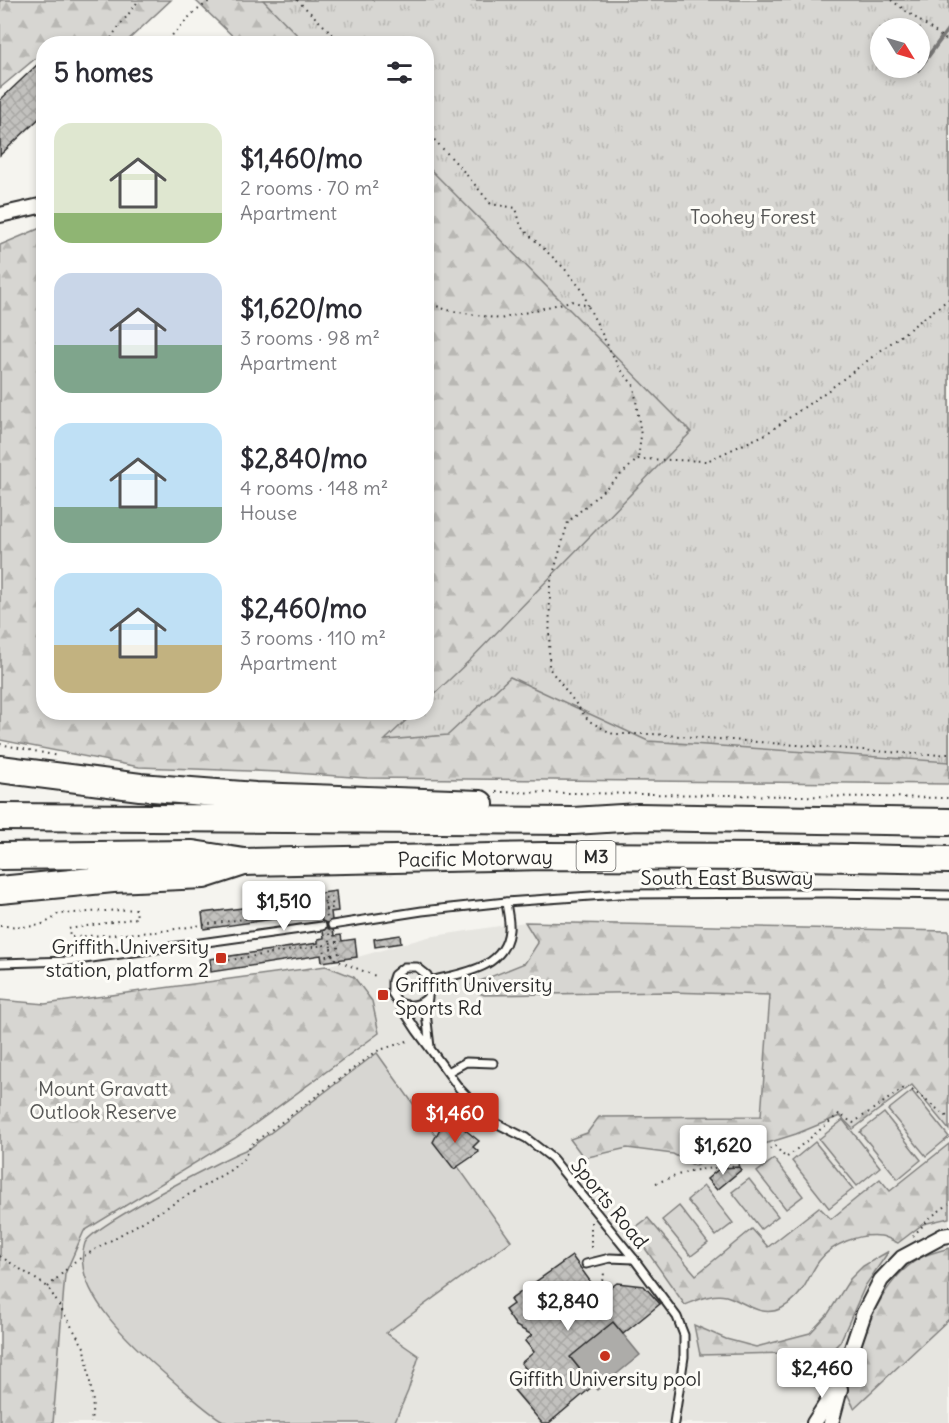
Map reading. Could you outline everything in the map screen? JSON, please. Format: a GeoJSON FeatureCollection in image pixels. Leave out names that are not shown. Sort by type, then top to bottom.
{"type":"FeatureCollection","features":[{"type":"Feature","properties":{"kind":"highway"},"geometry":{"type":"LineString","coordinates":[[0,769],[140,787],[255,796],[611,807],[638,817]]}},
{"type":"Feature","properties":{"kind":"highway","name":"Pacific Motorway"},"geometry":{"type":"LineString","coordinates":[[0,817],[573,821],[638,817],[949,822]]}},
{"type":"Feature","properties":{"kind":"highway","name":"Pacific Motorway"},"geometry":{"type":"LineString","coordinates":[[0,856],[193,854],[244,862],[544,856],[949,860]]}},
{"type":"Feature","properties":{"kind":"highway"},"geometry":{"type":"LineString","coordinates":[[0,890],[113,879],[204,875],[244,862]]}},
{"type":"Feature","properties":{"kind":"street"},"geometry":{"type":"LineString","coordinates":[[0,215],[36,207]]}},
{"type":"Feature","properties":{"kind":"street"},"geometry":{"type":"LineString","coordinates":[[831,1423],[841,1381],[872,1295],[890,1269],[902,1258],[949,1235]]}},
{"type":"Feature","properties":{"kind":"street"},"geometry":{"type":"LineString","coordinates":[[814,1423],[841,1381]]}},
{"type":"Feature","properties":{"kind":"lane","name":"South East Busway"},"geometry":{"type":"LineString","coordinates":[[332,925],[422,911],[619,894],[949,895]]}},
{"type":"Feature","properties":{"kind":"lane"},"geometry":{"type":"LineString","coordinates":[[430,981],[476,969],[492,962],[504,947],[509,930],[506,902]]}},
{"type":"Feature","properties":{"kind":"lane"},"geometry":{"type":"LineString","coordinates":[[0,963],[70,961],[322,927]]}},
{"type":"Feature","properties":{"kind":"lane","name":"Sports Road"},"geometry":{"type":"LineString","coordinates":[[430,1047],[427,1029],[427,998],[430,981],[427,975],[417,967],[404,967],[399,970],[392,981],[392,993],[417,1031],[459,1088],[484,1114],[496,1123],[526,1138],[552,1158],[670,1305],[682,1326],[684,1357],[674,1423]]}},
{"type":"Feature","properties":{"kind":"lane"},"geometry":{"type":"LineString","coordinates":[[400,1003],[411,1006],[427,998]]}},
{"type":"Feature","properties":{"kind":"lane"},"geometry":{"type":"LineString","coordinates":[[448,1072],[466,1062],[493,1063]]}},
{"type":"Feature","properties":{"kind":"lane"},"geometry":{"type":"LineString","coordinates":[[586,1264],[610,1258],[634,1259]]}},
{"type":"Feature","properties":{"kind":"path"},"geometry":{"type":"LineString","coordinates":[[112,36],[139,0]]}},
{"type":"Feature","properties":{"kind":"path"},"geometry":{"type":"LineString","coordinates":[[171,36],[192,14],[211,0]]}},
{"type":"Feature","properties":{"kind":"path"},"geometry":{"type":"LineString","coordinates":[[297,0],[335,36]]}},
{"type":"Feature","properties":{"kind":"path"},"geometry":{"type":"LineString","coordinates":[[891,0],[947,41]]}},
{"type":"Feature","properties":{"kind":"path"},"geometry":{"type":"LineString","coordinates":[[434,139],[491,204],[516,208],[521,227],[564,268],[583,291],[588,306],[618,366],[634,386],[641,436],[638,459],[568,522],[550,585],[549,668],[589,721],[613,734],[653,734],[928,755],[949,754]]}},
{"type":"Feature","properties":{"kind":"path"},"geometry":{"type":"LineString","coordinates":[[638,459],[707,461],[766,434],[839,383],[949,299]]}},
{"type":"Feature","properties":{"kind":"path"},"geometry":{"type":"LineString","coordinates":[[434,305],[500,319],[571,301],[588,306]]}},
{"type":"Feature","properties":{"kind":"path"},"geometry":{"type":"LineString","coordinates":[[0,926],[38,927],[49,923],[58,914],[136,909],[137,918],[68,929],[71,937],[156,932],[318,908],[318,900],[331,897],[333,908],[325,909]]}},
{"type":"Feature","properties":{"kind":"path"},"geometry":{"type":"LineString","coordinates":[[324,899],[332,955],[336,960],[378,977]]}},
{"type":"Feature","properties":{"kind":"path"},"geometry":{"type":"LineString","coordinates":[[217,962],[324,945],[325,956],[339,953],[337,942],[330,943]]}},
{"type":"Feature","properties":{"kind":"path"},"geometry":{"type":"LineString","coordinates":[[48,1287],[74,1262],[229,1171],[242,1161],[252,1144],[377,1051],[410,1040]]}},
{"type":"Feature","properties":{"kind":"path"},"geometry":{"type":"LineString","coordinates":[[656,1184],[689,1171],[740,1165],[775,1146],[786,1158],[839,1114],[853,1124],[907,1086],[949,1118]]}},
{"type":"Feature","properties":{"kind":"path"},"geometry":{"type":"LineString","coordinates":[[912,1253],[910,1240],[915,1233],[932,1216],[949,1204]]}},
{"type":"Feature","properties":{"kind":"path"},"geometry":{"type":"LineString","coordinates":[[591,1222],[591,1247]]}},
{"type":"Feature","properties":{"kind":"path"},"geometry":{"type":"LineString","coordinates":[[0,1256],[48,1287],[85,1349],[93,1402],[91,1423]]}},
{"type":"Feature","properties":{"kind":"shaded area"},"geometry":{"type":"Polygon","coordinates":[[[525,922],[949,931],[949,1423],[53,1423],[65,1274],[0,1161],[184,986],[326,966],[428,937],[525,922]]]}},
{"type":"Feature","properties":{"kind":"shaded area","name":"Giffith University pool"},"geometry":{"type":"Polygon","coordinates":[[[613,1322],[640,1355],[597,1390],[570,1357],[613,1322]]]}},
{"type":"Feature","properties":{"kind":"green space"},"geometry":{"type":"Polygon","coordinates":[[[0,0],[171,0],[132,36],[36,36],[36,58],[0,88],[0,0]]]}},
{"type":"Feature","properties":{"kind":"green space","name":"Toohey Forest"},"geometry":{"type":"Polygon","coordinates":[[[195,0],[949,0],[949,784],[367,778],[139,767],[0,740],[0,245],[36,230],[36,720],[434,720],[434,36],[233,36],[195,0]]]}},
{"type":"Feature","properties":{"kind":"green space","name":"Toohey Forest"},"geometry":{"type":"Polygon","coordinates":[[[263,0],[949,0],[949,762],[648,741],[510,677],[448,735],[385,740],[406,720],[434,720],[434,694],[691,432],[434,173],[434,36],[298,36],[263,0]]]}},
{"type":"Feature","properties":{"kind":"green space"},"geometry":{"type":"Polygon","coordinates":[[[525,922],[949,931],[949,1130],[912,1085],[853,1129],[840,1116],[796,1134],[695,1166],[673,1154],[627,1148],[584,1158],[570,1139],[587,1133],[599,1117],[761,1116],[770,995],[669,992],[484,995],[465,987],[525,963],[538,943],[525,922]]]}},
{"type":"Feature","properties":{"kind":"green space","name":"Mount Gravatt Outlook Reserve"},"geometry":{"type":"Polygon","coordinates":[[[326,966],[354,977],[372,1001],[379,1033],[234,1139],[84,1231],[65,1274],[53,1423],[0,1423],[0,1000],[45,1004],[326,966]]]}},
{"type":"Feature","properties":{"kind":"green space"},"geometry":{"type":"Polygon","coordinates":[[[377,1053],[511,1241],[386,1333],[419,1356],[408,1391],[392,1423],[228,1423],[223,1421],[166,1375],[131,1342],[98,1303],[88,1283],[83,1263],[85,1243],[93,1235],[134,1208],[189,1177],[250,1148],[377,1053]]]}},
{"type":"Feature","properties":{"kind":"green space"},"geometry":{"type":"Polygon","coordinates":[[[912,1091],[949,1137],[926,1156],[888,1110],[912,1091]]]}},
{"type":"Feature","properties":{"kind":"green space"},"geometry":{"type":"Polygon","coordinates":[[[884,1113],[921,1160],[898,1179],[860,1132],[884,1113]]]}},
{"type":"Feature","properties":{"kind":"green space"},"geometry":{"type":"Polygon","coordinates":[[[843,1120],[880,1167],[857,1186],[819,1139],[843,1120]]]}},
{"type":"Feature","properties":{"kind":"green space"},"geometry":{"type":"Polygon","coordinates":[[[815,1142],[853,1189],[829,1208],[792,1161],[815,1142]]]}},
{"type":"Feature","properties":{"kind":"green space"},"geometry":{"type":"Polygon","coordinates":[[[949,1144],[949,1218],[923,1224],[898,1243],[883,1237],[864,1236],[839,1245],[819,1261],[796,1298],[774,1311],[753,1308],[721,1295],[685,1305],[632,1230],[648,1218],[696,1275],[752,1229],[768,1247],[819,1207],[831,1219],[880,1179],[890,1191],[949,1144]]]}},
{"type":"Feature","properties":{"kind":"green space"},"geometry":{"type":"Polygon","coordinates":[[[774,1159],[803,1196],[786,1209],[757,1172],[774,1159]]]}},
{"type":"Feature","properties":{"kind":"green space"},"geometry":{"type":"Polygon","coordinates":[[[749,1179],[778,1216],[761,1229],[732,1192],[749,1179]]]}},
{"type":"Feature","properties":{"kind":"green space"},"geometry":{"type":"Polygon","coordinates":[[[704,1186],[733,1223],[716,1236],[687,1200],[704,1186]]]}},
{"type":"Feature","properties":{"kind":"green space"},"geometry":{"type":"Polygon","coordinates":[[[679,1206],[708,1243],[691,1256],[662,1220],[679,1206]]]}},
{"type":"Feature","properties":{"kind":"green space"},"geometry":{"type":"Polygon","coordinates":[[[949,1248],[949,1319],[854,1408],[845,1389],[865,1334],[882,1297],[906,1267],[922,1257],[949,1248]]]}},
{"type":"Feature","properties":{"kind":"green space"},"geometry":{"type":"Polygon","coordinates":[[[889,1251],[865,1286],[840,1342],[830,1352],[700,1355],[694,1325],[726,1339],[756,1347],[810,1333],[828,1314],[850,1279],[863,1266],[889,1251]]]}},
{"type":"Feature","properties":{"kind":"building"},"geometry":{"type":"Polygon","coordinates":[[[36,66],[36,121],[0,155],[0,100],[36,66]]]}},
{"type":"Feature","properties":{"kind":"building"},"geometry":{"type":"Polygon","coordinates":[[[336,891],[338,911],[331,912],[334,936],[341,935],[342,941],[355,939],[357,957],[322,962],[321,955],[211,972],[210,959],[318,943],[318,939],[324,938],[321,915],[316,916],[316,913],[204,929],[202,913],[315,899],[314,894],[336,891]]]}},
{"type":"Feature","properties":{"kind":"building"},"geometry":{"type":"Polygon","coordinates":[[[400,935],[401,943],[375,947],[374,939],[400,935]]]}},
{"type":"Feature","properties":{"kind":"building"},"geometry":{"type":"Polygon","coordinates":[[[445,1119],[456,1127],[458,1124],[479,1141],[473,1147],[479,1152],[454,1169],[433,1142],[445,1119]]]}},
{"type":"Feature","properties":{"kind":"building"},"geometry":{"type":"Polygon","coordinates":[[[739,1167],[741,1170],[717,1190],[707,1179],[720,1168],[739,1167]]]}},
{"type":"Feature","properties":{"kind":"building"},"geometry":{"type":"Polygon","coordinates":[[[572,1256],[600,1295],[617,1283],[644,1286],[660,1304],[623,1334],[613,1322],[570,1357],[593,1386],[549,1423],[542,1423],[514,1390],[526,1380],[521,1375],[527,1370],[521,1363],[534,1352],[525,1341],[532,1335],[516,1326],[505,1310],[513,1304],[510,1300],[572,1256]]]}},
{"type":"Feature","properties":{"kind":"waterway"},"geometry":{"type":"LineString","coordinates":[[930,54],[949,28]]}},
{"type":"Feature","properties":{"kind":"place","name":"Griffith University station, platform 2"},"geometry":{"type":"Point","coordinates":[221,958]}},
{"type":"Feature","properties":{"kind":"place","name":"Griffith University Sports Rd"},"geometry":{"type":"Point","coordinates":[383,995]}},
{"type":"Feature","properties":{"kind":"place","name":"Giffith University pool"},"geometry":{"type":"Point","coordinates":[605,1356]}}]}
